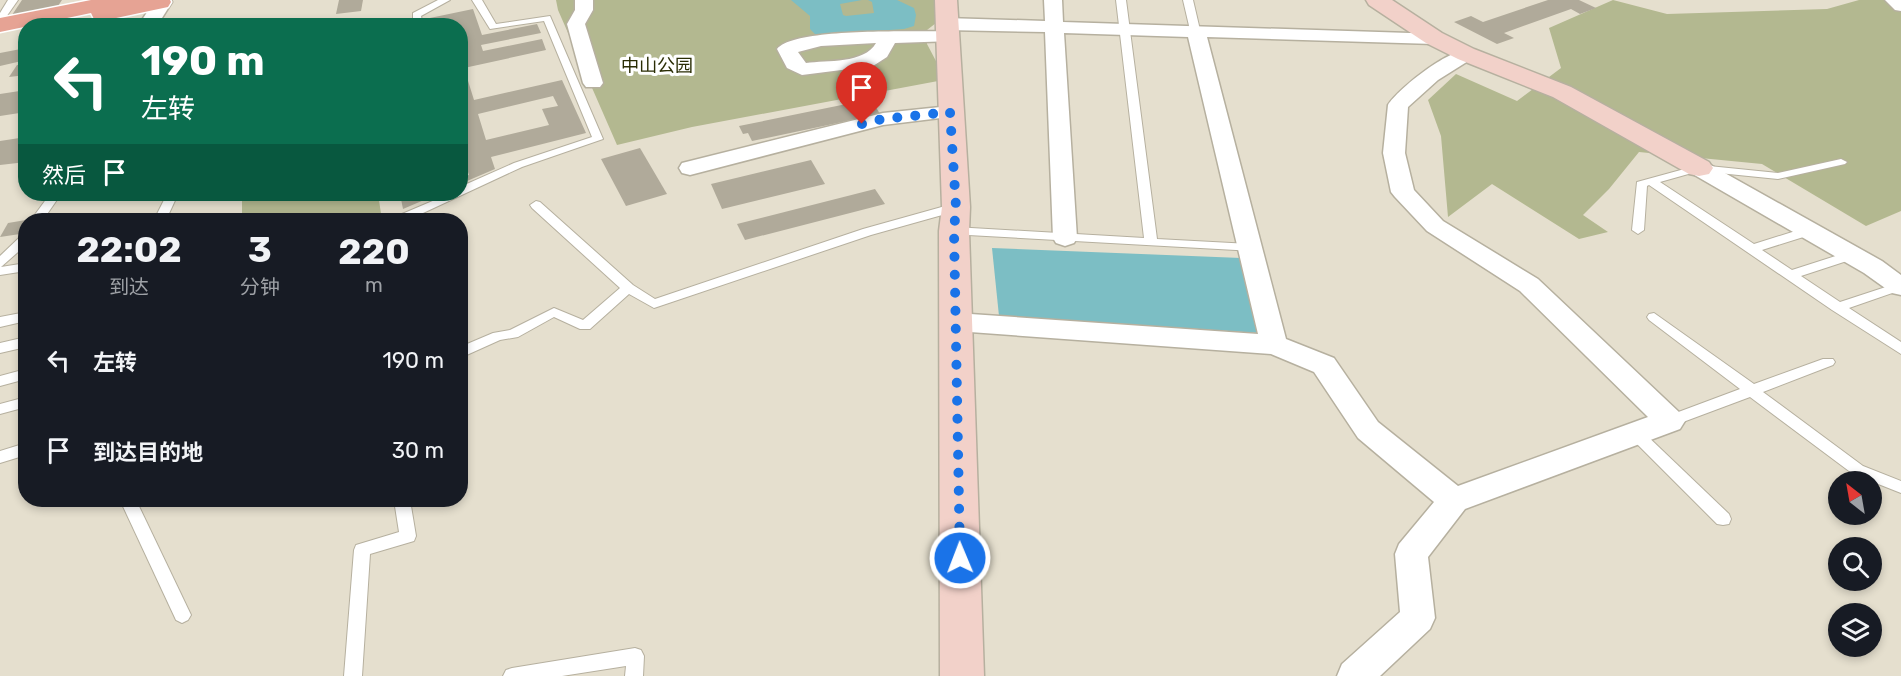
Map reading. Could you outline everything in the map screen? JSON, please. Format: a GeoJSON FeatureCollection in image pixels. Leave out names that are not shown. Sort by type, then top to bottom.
{"type":"FeatureCollection","features":[{"type":"Feature","properties":{"kind":"main road"},"geometry":{"type":"LineString","coordinates":[[38,18],[124,0]]}},
{"type":"Feature","properties":{"kind":"main road"},"geometry":{"type":"LineString","coordinates":[[1377,0],[1434,38],[1466,54],[1562,92],[1699,168]]}},
{"type":"Feature","properties":{"kind":"main road"},"geometry":{"type":"LineString","coordinates":[[85,18],[161,2]]}},
{"type":"Feature","properties":{"kind":"main road"},"geometry":{"type":"LineString","coordinates":[[946,20],[955,219],[962,676]]}},
{"type":"Feature","properties":{"kind":"main road"},"geometry":{"type":"LineString","coordinates":[[0,26],[18,22]]}},
{"type":"Feature","properties":{"kind":"main road"},"geometry":{"type":"LineString","coordinates":[[0,26],[18,29]]}},
{"type":"Feature","properties":{"kind":"street"},"geometry":{"type":"LineString","coordinates":[[584,0],[584,10],[576,24],[593,82]]}},
{"type":"Feature","properties":{"kind":"street"},"geometry":{"type":"LineString","coordinates":[[1053,0],[1065,238]]}},
{"type":"Feature","properties":{"kind":"street"},"geometry":{"type":"LineString","coordinates":[[1894,0],[1901,6]]}},
{"type":"Feature","properties":{"kind":"street"},"geometry":{"type":"LineString","coordinates":[[152,18],[161,2]]}},
{"type":"Feature","properties":{"kind":"street"},"geometry":{"type":"LineString","coordinates":[[888,38],[946,20],[1054,27],[1434,38]]}},
{"type":"Feature","properties":{"kind":"street"},"geometry":{"type":"LineString","coordinates":[[1195,30],[1274,345]]}},
{"type":"Feature","properties":{"kind":"street"},"geometry":{"type":"LineString","coordinates":[[1355,676],[1418,618],[1411,554],[1454,500],[1670,421],[1529,285],[1435,226],[1403,192],[1394,153],[1398,105],[1431,76],[1466,54]]}},
{"type":"Feature","properties":{"kind":"street"},"geometry":{"type":"LineString","coordinates":[[690,168],[883,119],[950,112]]}},
{"type":"Feature","properties":{"kind":"street"},"geometry":{"type":"LineString","coordinates":[[1699,168],[1852,255],[1900,286]]}},
{"type":"Feature","properties":{"kind":"street"},"geometry":{"type":"LineString","coordinates":[[956,322],[1274,345],[1324,365],[1368,430],[1454,500]]}},
{"type":"Feature","properties":{"kind":"lane"},"geometry":{"type":"LineString","coordinates":[[0,26],[13,0]]}},
{"type":"Feature","properties":{"kind":"lane"},"geometry":{"type":"LineString","coordinates":[[417,18],[416,15],[445,0]]}},
{"type":"Feature","properties":{"kind":"lane"},"geometry":{"type":"LineString","coordinates":[[468,189],[518,165],[598,139],[547,18],[493,27],[477,0]]}},
{"type":"Feature","properties":{"kind":"lane"},"geometry":{"type":"LineString","coordinates":[[1121,0],[1151,242]]}},
{"type":"Feature","properties":{"kind":"lane"},"geometry":{"type":"LineString","coordinates":[[1188,0],[1195,30]]}},
{"type":"Feature","properties":{"kind":"lane"},"geometry":{"type":"LineString","coordinates":[[1638,230],[1641,184],[1699,168],[1778,176],[1841,162]]}},
{"type":"Feature","properties":{"kind":"lane"},"geometry":{"type":"LineString","coordinates":[[1652,182],[1901,349]]}},
{"type":"Feature","properties":{"kind":"lane"},"geometry":{"type":"LineString","coordinates":[[415,213],[441,201]]}},
{"type":"Feature","properties":{"kind":"lane"},"geometry":{"type":"LineString","coordinates":[[536,205],[628,288],[654,304],[867,232],[955,219],[1065,238],[1250,248]]}},
{"type":"Feature","properties":{"kind":"lane"},"geometry":{"type":"LineString","coordinates":[[1752,249],[1809,231]]}},
{"type":"Feature","properties":{"kind":"lane"},"geometry":{"type":"LineString","coordinates":[[0,248],[18,244]]}},
{"type":"Feature","properties":{"kind":"lane"},"geometry":{"type":"LineString","coordinates":[[0,263],[18,247]]}},
{"type":"Feature","properties":{"kind":"lane"},"geometry":{"type":"LineString","coordinates":[[1790,275],[1852,255]]}},
{"type":"Feature","properties":{"kind":"lane"},"geometry":{"type":"LineString","coordinates":[[0,272],[18,269]]}},
{"type":"Feature","properties":{"kind":"lane"},"geometry":{"type":"LineString","coordinates":[[1837,307],[1900,286]]}},
{"type":"Feature","properties":{"kind":"lane"},"geometry":{"type":"LineString","coordinates":[[468,349],[498,336],[513,334],[554,312],[585,326],[628,288]]}},
{"type":"Feature","properties":{"kind":"lane"},"geometry":{"type":"LineString","coordinates":[[1654,317],[1858,470],[1901,487]]}},
{"type":"Feature","properties":{"kind":"lane"},"geometry":{"type":"LineString","coordinates":[[0,321],[18,318]]}},
{"type":"Feature","properties":{"kind":"lane"},"geometry":{"type":"LineString","coordinates":[[0,348],[18,344]]}},
{"type":"Feature","properties":{"kind":"lane"},"geometry":{"type":"LineString","coordinates":[[1670,421],[1750,389],[1828,362]]}},
{"type":"Feature","properties":{"kind":"lane"},"geometry":{"type":"LineString","coordinates":[[0,381],[18,376]]}},
{"type":"Feature","properties":{"kind":"lane"},"geometry":{"type":"LineString","coordinates":[[0,409],[18,404]]}},
{"type":"Feature","properties":{"kind":"lane"},"geometry":{"type":"LineString","coordinates":[[1636,434],[1723,519]]}},
{"type":"Feature","properties":{"kind":"lane"},"geometry":{"type":"LineString","coordinates":[[0,457],[18,451]]}},
{"type":"Feature","properties":{"kind":"lane"},"geometry":{"type":"LineString","coordinates":[[131,507],[182,615]]}},
{"type":"Feature","properties":{"kind":"lane"},"geometry":{"type":"LineString","coordinates":[[353,676],[362,550],[408,536],[403,507]]}},
{"type":"Feature","properties":{"kind":"lane"},"geometry":{"type":"LineString","coordinates":[[513,676],[635,656],[634,676]]}},
{"type":"Feature","properties":{"kind":"green space","name":"中山公园"},"geometry":{"type":"Polygon","coordinates":[[[556,0],[935,0],[936,23],[927,30],[927,44],[937,63],[938,81],[692,127],[617,145],[558,10],[556,0]]]}},
{"type":"Feature","properties":{"kind":"green space"},"geometry":{"type":"Polygon","coordinates":[[[1613,0],[1667,14],[1827,9],[1859,0],[1901,0],[1901,211],[1866,226],[1762,164],[1639,152],[1609,189],[1583,215],[1608,232],[1579,239],[1492,184],[1448,217],[1441,136],[1428,100],[1456,74],[1517,101],[1561,68],[1549,28],[1613,0]]]}},
{"type":"Feature","properties":{"kind":"green space"},"geometry":{"type":"Polygon","coordinates":[[[242,201],[379,201],[381,213],[242,213],[242,201]]]}},
{"type":"Feature","properties":{"kind":"water"},"geometry":{"type":"Polygon","coordinates":[[[791,0],[862,0],[840,4],[843,15],[846,16],[874,13],[872,2],[868,0],[897,0],[914,8],[916,15],[914,26],[904,29],[816,35],[810,29],[810,16],[791,0]]]}},
{"type":"Feature","properties":{"kind":"water"},"geometry":{"type":"Polygon","coordinates":[[[992,248],[1241,258],[1259,333],[999,316],[992,248]]]}},
{"type":"Feature","properties":{"kind":"building"},"geometry":{"type":"Polygon","coordinates":[[[22,0],[62,0],[58,6],[12,15],[22,0]]]}},
{"type":"Feature","properties":{"kind":"building"},"geometry":{"type":"Polygon","coordinates":[[[339,0],[363,0],[361,11],[336,14],[339,0]]]}},
{"type":"Feature","properties":{"kind":"building"},"geometry":{"type":"Polygon","coordinates":[[[1548,0],[1579,0],[1596,8],[1580,14],[1571,9],[1504,33],[1514,38],[1497,44],[1454,22],[1471,16],[1483,22],[1548,0]]]}},
{"type":"Feature","properties":{"kind":"building"},"geometry":{"type":"Polygon","coordinates":[[[473,9],[482,35],[537,24],[541,33],[481,45],[483,51],[542,39],[546,50],[468,67],[468,18],[430,18],[473,9]]]}},
{"type":"Feature","properties":{"kind":"building"},"geometry":{"type":"Polygon","coordinates":[[[18,50],[18,62],[0,66],[0,53],[18,50]]]}},
{"type":"Feature","properties":{"kind":"building"},"geometry":{"type":"Polygon","coordinates":[[[17,65],[18,76],[9,77],[17,65]]]}},
{"type":"Feature","properties":{"kind":"building"},"geometry":{"type":"Polygon","coordinates":[[[562,80],[586,133],[491,157],[495,169],[468,181],[468,81],[474,100],[562,80]],[[553,96],[478,114],[486,140],[549,125],[542,109],[558,106],[553,96]]]}},
{"type":"Feature","properties":{"kind":"building"},"geometry":{"type":"Polygon","coordinates":[[[18,91],[18,113],[0,116],[0,94],[18,91]]]}},
{"type":"Feature","properties":{"kind":"building"},"geometry":{"type":"Polygon","coordinates":[[[871,99],[880,114],[752,141],[748,133],[743,134],[739,126],[871,99]]]}},
{"type":"Feature","properties":{"kind":"building"},"geometry":{"type":"Polygon","coordinates":[[[18,138],[18,163],[0,165],[0,141],[18,138]]]}},
{"type":"Feature","properties":{"kind":"building"},"geometry":{"type":"Polygon","coordinates":[[[640,148],[667,194],[626,206],[601,159],[640,148]]]}},
{"type":"Feature","properties":{"kind":"building"},"geometry":{"type":"Polygon","coordinates":[[[811,160],[825,184],[722,209],[711,184],[811,160]]]}},
{"type":"Feature","properties":{"kind":"building"},"geometry":{"type":"Polygon","coordinates":[[[875,189],[885,204],[745,240],[737,224],[875,189]]]}},
{"type":"Feature","properties":{"kind":"building"},"geometry":{"type":"Polygon","coordinates":[[[401,201],[422,201],[403,209],[401,201]]]}},
{"type":"Feature","properties":{"kind":"building"},"geometry":{"type":"Polygon","coordinates":[[[18,221],[18,234],[0,237],[8,223],[18,221]]]}},
{"type":"Feature","properties":{"kind":"route"},"geometry":{"type":"LineString","coordinates":[[862,124],[883,119],[950,112],[956,207],[954,231],[960,558]]}}]}
